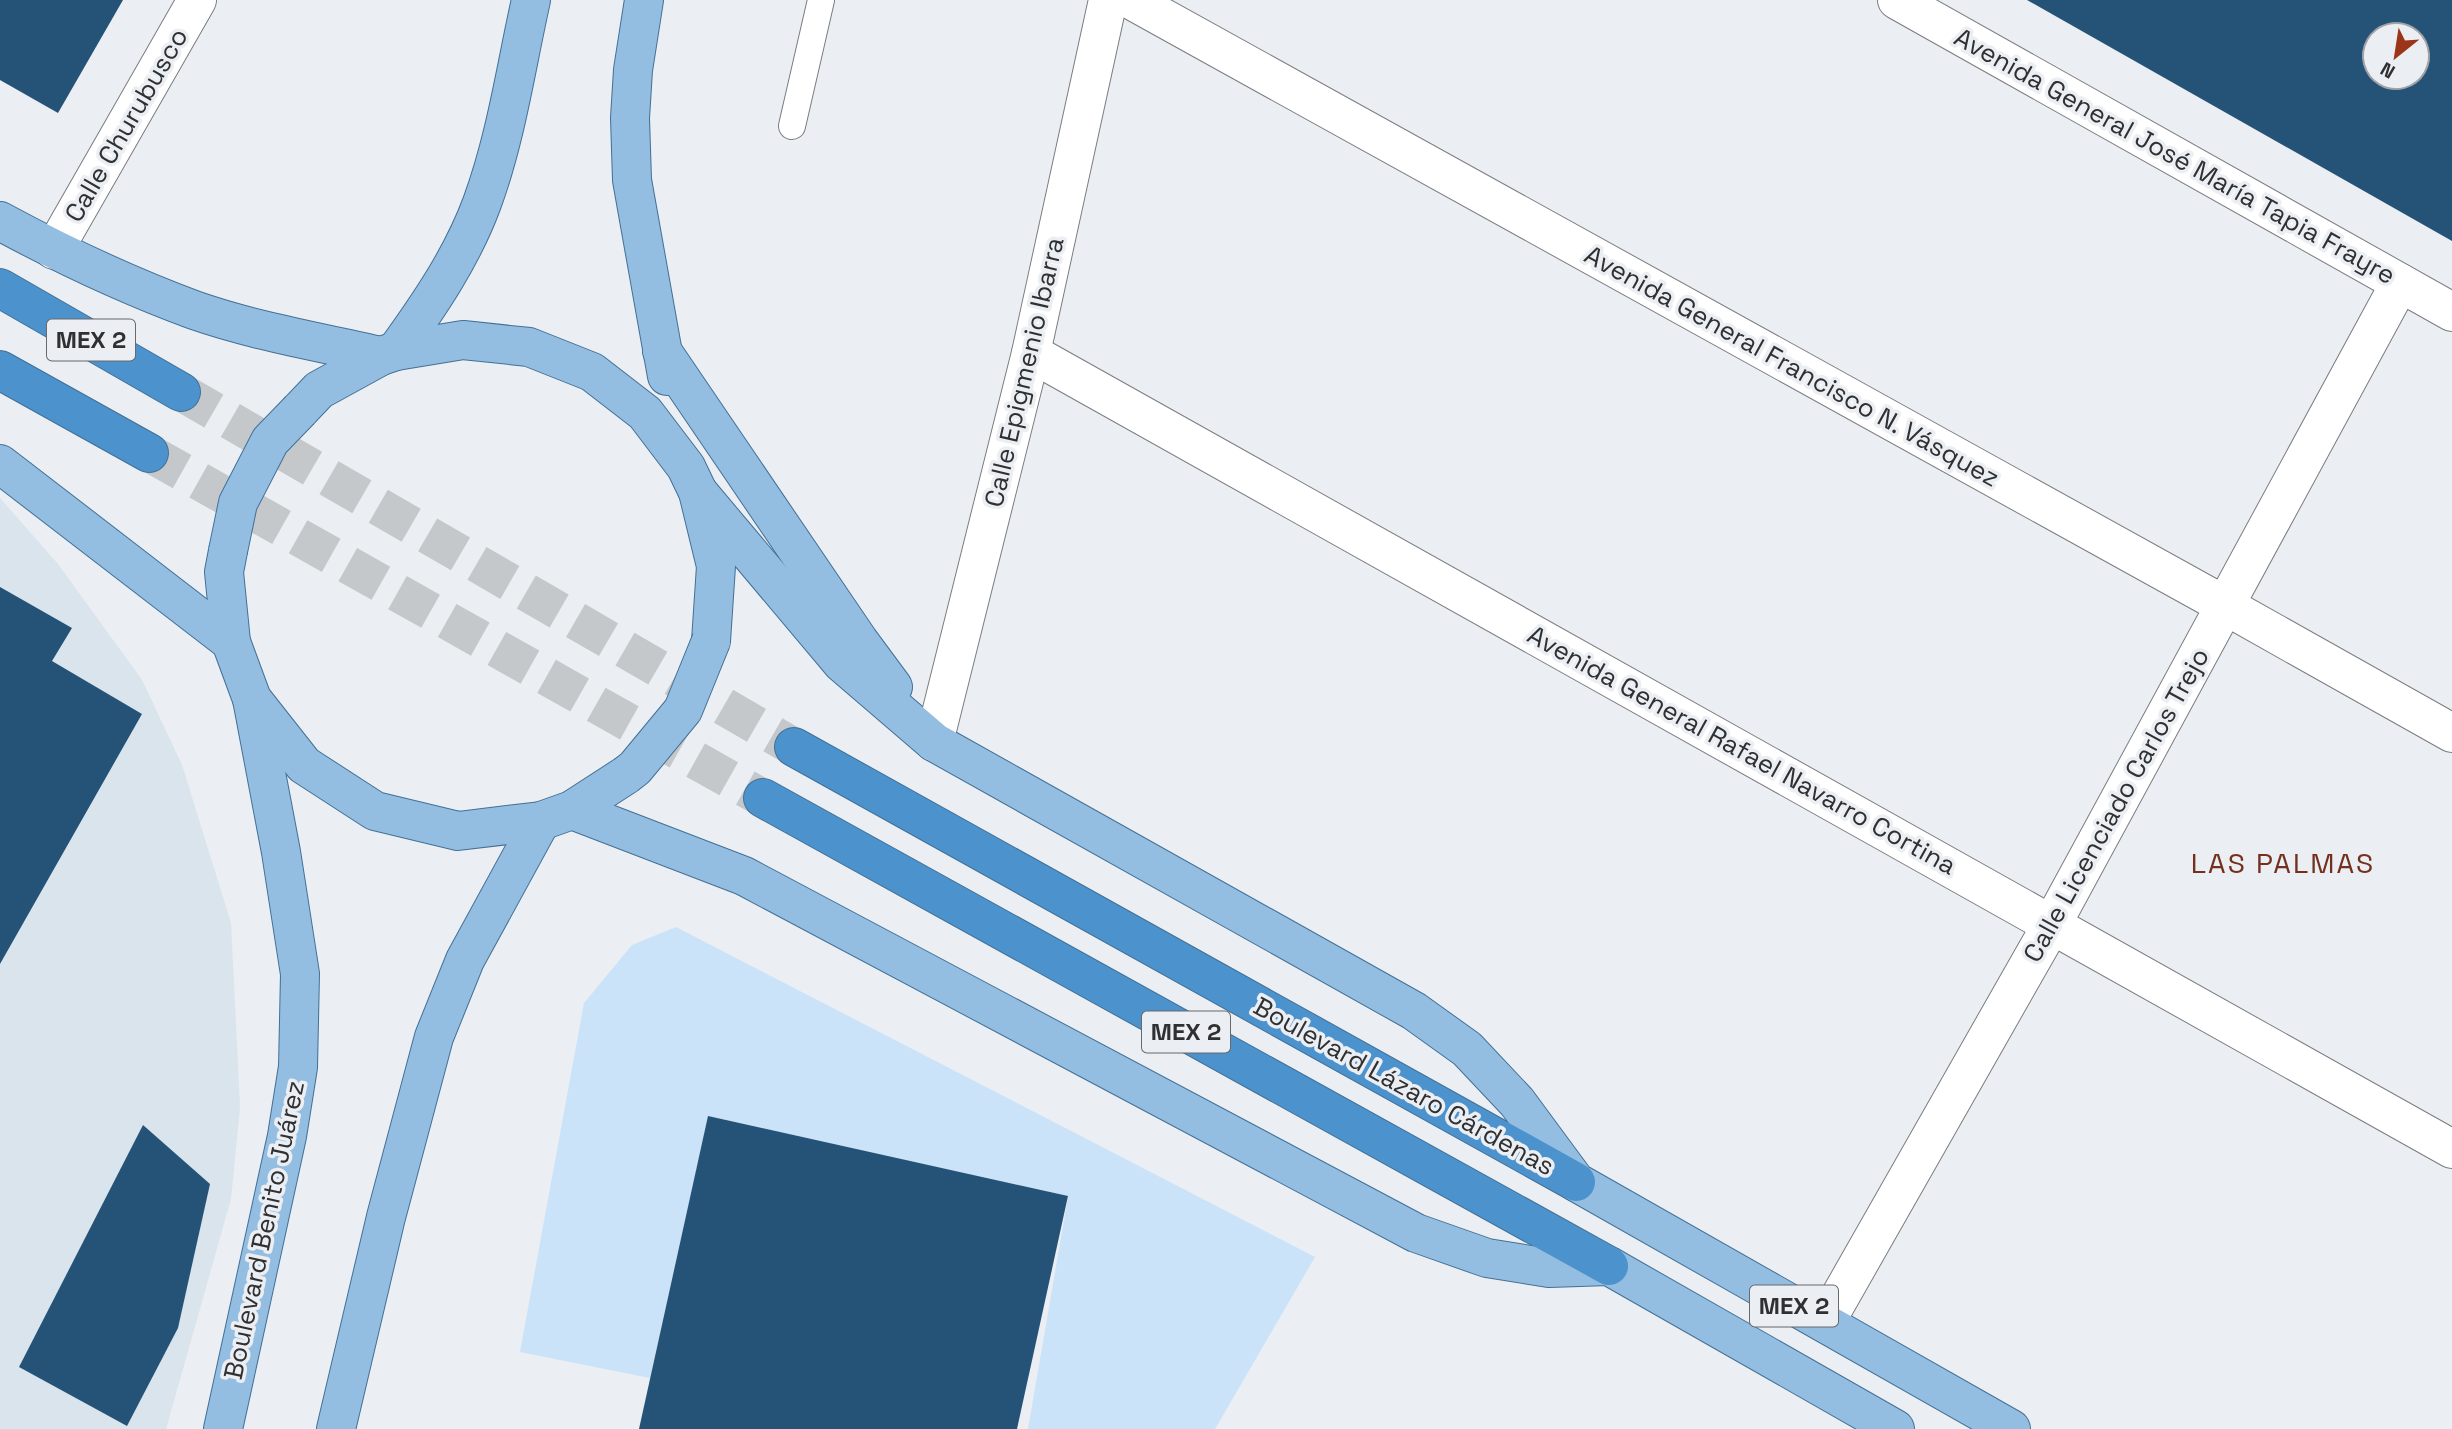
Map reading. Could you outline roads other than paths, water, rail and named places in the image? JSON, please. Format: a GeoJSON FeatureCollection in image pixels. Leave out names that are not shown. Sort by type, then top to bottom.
{"type":"FeatureCollection","features":[{"type":"Feature","properties":{"kind":"highway","name":"MEX 2"},"geometry":{"type":"LineString","coordinates":[[0,288],[181,392]]}},
{"type":"Feature","properties":{"kind":"highway","name":"MEX 2"},"geometry":{"type":"LineString","coordinates":[[0,370],[149,453]]}},
{"type":"Feature","properties":{"kind":"highway","name":"Boulevard Lázaro Cárdenas"},"geometry":{"type":"LineString","coordinates":[[794,747],[1576,1182]]}},
{"type":"Feature","properties":{"kind":"highway","name":"MEX 2"},"geometry":{"type":"LineString","coordinates":[[763,798],[1609,1266]]}},
{"type":"Feature","properties":{"kind":"main road"},"geometry":{"type":"LineString","coordinates":[[389,353],[453,266],[482,203],[499,144],[531,0]]}},
{"type":"Feature","properties":{"kind":"main road"},"geometry":{"type":"LineString","coordinates":[[644,0],[633,71],[632,180],[662,351],[692,480],[716,566],[711,641],[683,710],[635,768],[556,816],[458,831],[375,811],[304,765],[252,699],[231,642],[224,572],[238,503],[270,441],[319,390],[389,353],[463,340],[530,347],[592,372],[645,413],[692,480],[842,663],[934,742],[1414,1011],[1467,1049],[1517,1102],[1576,1182]]}},
{"type":"Feature","properties":{"kind":"main road"},"geometry":{"type":"LineString","coordinates":[[0,221],[54,250],[195,310],[271,331],[389,353]]}},
{"type":"Feature","properties":{"kind":"main road"},"geometry":{"type":"LineString","coordinates":[[662,351],[859,641],[934,742]]}},
{"type":"Feature","properties":{"kind":"main road"},"geometry":{"type":"LineString","coordinates":[[0,464],[231,642]]}},
{"type":"Feature","properties":{"kind":"main road","name":"Boulevard Benito Juárez"},"geometry":{"type":"LineString","coordinates":[[223,1429],[287,1136],[298,1067],[300,974],[281,852],[252,699]]}},
{"type":"Feature","properties":{"kind":"main road"},"geometry":{"type":"LineString","coordinates":[[556,816],[744,876],[1416,1233],[1487,1258],[1549,1268],[1609,1266]]}},
{"type":"Feature","properties":{"kind":"main road"},"geometry":{"type":"LineString","coordinates":[[336,1429],[386,1217],[434,1037],[465,960],[556,816]]}},
{"type":"Feature","properties":{"kind":"main road","name":"Boulevard Lázaro Cárdenas"},"geometry":{"type":"LineString","coordinates":[[1576,1182],[2011,1429]]}},
{"type":"Feature","properties":{"kind":"main road","name":"MEX 2"},"geometry":{"type":"LineString","coordinates":[[1609,1266],[1895,1429]]}},
{"type":"Feature","properties":{"kind":"street","name":"Calle Churubusco"},"geometry":{"type":"LineString","coordinates":[[54,250],[197,0]]}},
{"type":"Feature","properties":{"kind":"street","name":"Calle Epigmenio Ibarra"},"geometry":{"type":"LineString","coordinates":[[934,742],[1031,353],[1108,0]]}},
{"type":"Feature","properties":{"kind":"street","name":"Avenida General Francisco N. Vásquez"},"geometry":{"type":"LineString","coordinates":[[1131,0],[2452,733]]}},
{"type":"Feature","properties":{"kind":"street","name":"Avenida General José María Tapia Frayre"},"geometry":{"type":"LineString","coordinates":[[1897,0],[2452,312]]}},
{"type":"Feature","properties":{"kind":"street","name":"Calle Licenciado Carlos Trejo"},"geometry":{"type":"LineString","coordinates":[[1825,1323],[2052,924],[2400,283]]}},
{"type":"Feature","properties":{"kind":"street","name":"Avenida General Rafael Navarro Cortina"},"geometry":{"type":"LineString","coordinates":[[1031,353],[2452,1149]]}},
{"type":"Feature","properties":{"kind":"lane"},"geometry":{"type":"LineString","coordinates":[[792,126],[821,0]]}},
{"type":"Feature","properties":{"kind":"tunnel"},"geometry":{"type":"LineString","coordinates":[[181,392],[794,747]]}},
{"type":"Feature","properties":{"kind":"tunnel"},"geometry":{"type":"LineString","coordinates":[[149,453],[763,798]]}},
{"type":"Feature","properties":{"kind":"district","name":"LAS PALMAS"},"geometry":{"type":"Point","coordinates":[2283,863]}}]}
